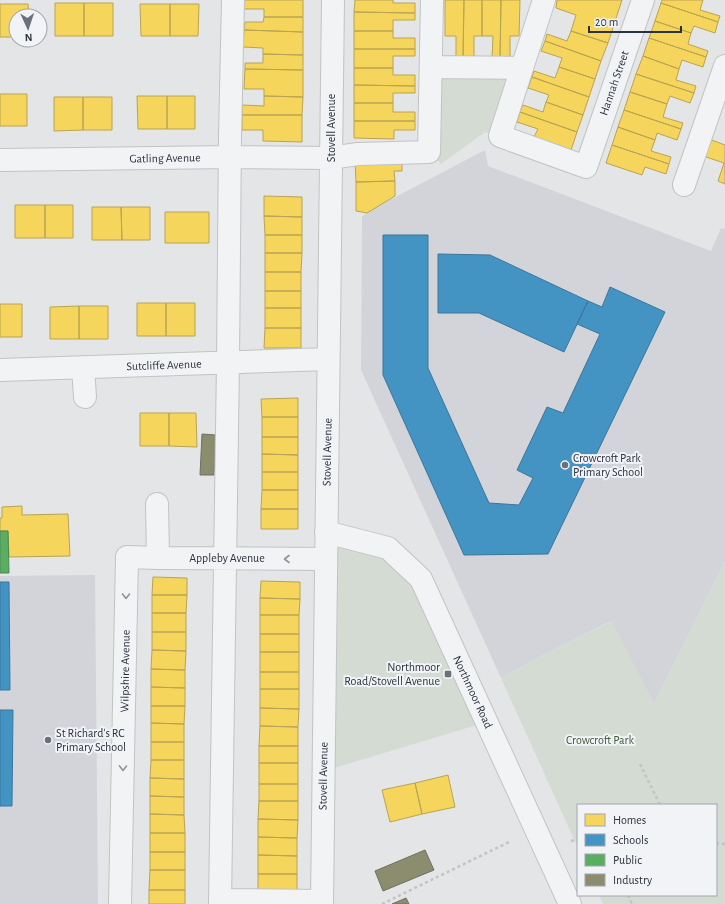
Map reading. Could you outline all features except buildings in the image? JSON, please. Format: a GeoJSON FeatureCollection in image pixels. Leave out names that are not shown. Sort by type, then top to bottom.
{"type":"FeatureCollection","features":[{"type":"Feature","properties":{"kind":"street"},"geometry":{"type":"LineString","coordinates":[[233,0],[220,902],[322,902]]}},
{"type":"Feature","properties":{"kind":"street","name":"Stovell Avenue"},"geometry":{"type":"LineString","coordinates":[[322,902],[332,0]]}},
{"type":"Feature","properties":{"kind":"street"},"geometry":{"type":"LineString","coordinates":[[432,0],[431,67],[522,68],[544,0]]}},
{"type":"Feature","properties":{"kind":"street","name":"Hannah Street"},"geometry":{"type":"LineString","coordinates":[[522,68],[500,136],[586,167],[643,0]]}},
{"type":"Feature","properties":{"kind":"street"},"geometry":{"type":"LineString","coordinates":[[684,185],[725,66]]}},
{"type":"Feature","properties":{"kind":"street","name":"Gatling Avenue"},"geometry":{"type":"LineString","coordinates":[[0,160],[230,157],[330,158],[358,154],[429,152],[431,67]]}},
{"type":"Feature","properties":{"kind":"street","name":"Sutcliffe Avenue"},"geometry":{"type":"LineString","coordinates":[[0,370],[328,359]]}},
{"type":"Feature","properties":{"kind":"street"},"geometry":{"type":"LineString","coordinates":[[83,367],[85,397]]}},
{"type":"Feature","properties":{"kind":"street"},"geometry":{"type":"LineString","coordinates":[[157,504],[158,558]]}},
{"type":"Feature","properties":{"kind":"street","name":"Northmoor Road"},"geometry":{"type":"LineString","coordinates":[[326,532],[388,548],[422,579],[570,904]]}},
{"type":"Feature","properties":{"kind":"street","name":"Appleby Avenue"},"geometry":{"type":"LineString","coordinates":[[127,557],[326,559]]}},
{"type":"Feature","properties":{"kind":"street","name":"Wilpshire Avenue"},"geometry":{"type":"LineString","coordinates":[[120,904],[127,557]]}},
{"type":"Feature","properties":{"kind":"path"},"geometry":{"type":"LineString","coordinates":[[640,764],[660,804]]}},
{"type":"Feature","properties":{"kind":"path"},"geometry":{"type":"LineString","coordinates":[[382,904],[536,828]]}},
{"type":"Feature","properties":{"kind":"shaded area","name":"Crowcroft Park Primary School"},"geometry":{"type":"Polygon","coordinates":[[[485,150],[488,166],[711,251],[721,228],[725,229],[725,561],[654,704],[611,621],[501,678],[361,370],[362,217],[369,211],[485,150]]]}},
{"type":"Feature","properties":{"kind":"shaded area","name":"St Richard's RC Primary School"},"geometry":{"type":"Polygon","coordinates":[[[95,575],[98,904],[0,904],[0,576],[95,575]]]}},
{"type":"Feature","properties":{"kind":"green space"},"geometry":{"type":"Polygon","coordinates":[[[431,67],[522,68],[500,136],[485,132],[441,164],[429,152],[431,67]]]}},
{"type":"Feature","properties":{"kind":"green space"},"geometry":{"type":"Polygon","coordinates":[[[326,532],[410,568],[487,722],[324,771],[326,532]]]}},
{"type":"Feature","properties":{"kind":"green space","name":"Crowcroft Park"},"geometry":{"type":"Polygon","coordinates":[[[725,561],[725,904],[603,904],[599,896],[717,896],[717,804],[577,804],[577,846],[501,678],[541,656],[612,621],[654,704],[725,561]]]}},
{"type":"Feature","properties":{"kind":"place","name":"Crowcroft Park Primary School"},"geometry":{"type":"Point","coordinates":[565,465]}},
{"type":"Feature","properties":{"kind":"place","name":"Northmoor Road/Stovell Avenue"},"geometry":{"type":"Point","coordinates":[448,674]}},
{"type":"Feature","properties":{"kind":"place","name":"St Richard's RC Primary School"},"geometry":{"type":"Point","coordinates":[48,740]}}]}
